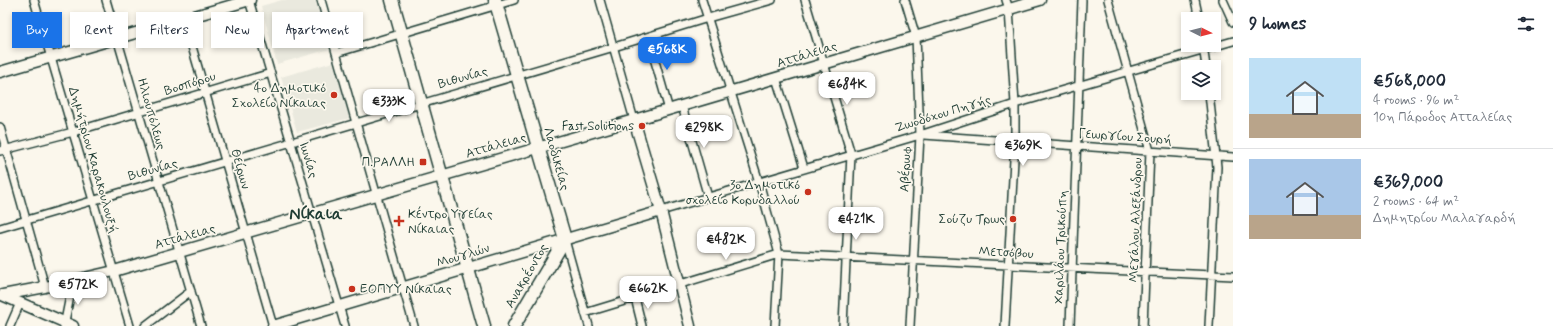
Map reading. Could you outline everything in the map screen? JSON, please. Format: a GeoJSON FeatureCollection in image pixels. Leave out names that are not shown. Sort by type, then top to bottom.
{"type":"FeatureCollection","features":[{"type":"Feature","properties":{"kind":"main road"},"geometry":{"type":"LineString","coordinates":[[392,0],[484,326]]}},
{"type":"Feature","properties":{"kind":"main road","name":"Λαοδικείας"},"geometry":{"type":"LineString","coordinates":[[495,3],[565,239]]}},
{"type":"Feature","properties":{"kind":"main road","name":"Ανακρέοντος"},"geometry":{"type":"LineString","coordinates":[[514,326],[565,239]]}},
{"type":"Feature","properties":{"kind":"street","name":"Δημήτριου Καρακουλουξή"},"geometry":{"type":"LineString","coordinates":[[34,0],[130,326]]}},
{"type":"Feature","properties":{"kind":"street","name":"Ηλιουπόλεως"},"geometry":{"type":"LineString","coordinates":[[106,0],[109,12]]}},
{"type":"Feature","properties":{"kind":"street"},"geometry":{"type":"LineString","coordinates":[[203,13],[249,0]]}},
{"type":"Feature","properties":{"kind":"street","name":"Ιωνίας"},"geometry":{"type":"LineString","coordinates":[[249,0],[345,326]]}},
{"type":"Feature","properties":{"kind":"street"},"geometry":{"type":"LineString","coordinates":[[321,0],[414,326]]}},
{"type":"Feature","properties":{"kind":"street"},"geometry":{"type":"LineString","coordinates":[[336,53],[495,3],[514,0]]}},
{"type":"Feature","properties":{"kind":"street"},"geometry":{"type":"LineString","coordinates":[[600,0],[661,211],[690,326]]}},
{"type":"Feature","properties":{"kind":"street"},"geometry":{"type":"LineString","coordinates":[[702,0],[759,182],[779,254],[775,326]]}},
{"type":"Feature","properties":{"kind":"street","name":"Βιθυνίας"},"geometry":{"type":"LineString","coordinates":[[0,228],[93,199],[772,0]]}},
{"type":"Feature","properties":{"kind":"street"},"geometry":{"type":"LineString","coordinates":[[805,0],[851,154],[843,326]]}},
{"type":"Feature","properties":{"kind":"street","name":"Αβέρωφ"},"geometry":{"type":"LineString","coordinates":[[905,0],[916,37],[920,134],[910,326]]}},
{"type":"Feature","properties":{"kind":"street","name":"Αττάλειας"},"geometry":{"type":"LineString","coordinates":[[2,295],[114,271],[916,37],[1008,5],[1040,0]]}},
{"type":"Feature","properties":{"kind":"street","name":"Χαριλάου Τρικούπη"},"geometry":{"type":"LineString","coordinates":[[1070,326],[1082,0]]}},
{"type":"Feature","properties":{"kind":"street","name":"Μεγάλου Αλεξάνδρου"},"geometry":{"type":"LineString","coordinates":[[1108,0],[1150,151],[1143,326]]}},
{"type":"Feature","properties":{"kind":"street"},"geometry":{"type":"LineString","coordinates":[[1196,0],[1198,12]]}},
{"type":"Feature","properties":{"kind":"street"},"geometry":{"type":"LineString","coordinates":[[1223,0],[1233,22]]}},
{"type":"Feature","properties":{"kind":"street"},"geometry":{"type":"LineString","coordinates":[[1005,326],[1015,104],[1008,5]]}},
{"type":"Feature","properties":{"kind":"street"},"geometry":{"type":"LineString","coordinates":[[648,37],[669,110]]}},
{"type":"Feature","properties":{"kind":"street","name":"Ζωοδόχου Πηγής"},"geometry":{"type":"LineString","coordinates":[[1221,43],[1233,41]]}},
{"type":"Feature","properties":{"kind":"street"},"geometry":{"type":"LineString","coordinates":[[0,72],[84,48]]}},
{"type":"Feature","properties":{"kind":"street","name":"Ηλιουπόλεως"},"geometry":{"type":"LineString","coordinates":[[120,48],[201,326]]}},
{"type":"Feature","properties":{"kind":"street","name":"Θείρων"},"geometry":{"type":"LineString","coordinates":[[193,48],[273,326]]}},
{"type":"Feature","properties":{"kind":"street","name":"Ζωοδόχου Πηγής"},"geometry":{"type":"LineString","coordinates":[[661,211],[920,134],[1015,104],[1129,72],[1188,52]]}},
{"type":"Feature","properties":{"kind":"street","name":"Βοσπόρου"},"geometry":{"type":"LineString","coordinates":[[3,150],[73,132],[271,73]]}},
{"type":"Feature","properties":{"kind":"street"},"geometry":{"type":"LineString","coordinates":[[776,78],[804,168]]}},
{"type":"Feature","properties":{"kind":"street"},"geometry":{"type":"LineString","coordinates":[[1209,326],[1217,167],[1210,100]]}},
{"type":"Feature","properties":{"kind":"street"},"geometry":{"type":"LineString","coordinates":[[682,106],[708,197]]}},
{"type":"Feature","properties":{"kind":"street"},"geometry":{"type":"LineString","coordinates":[[0,127],[3,150],[26,220],[45,287]]}},
{"type":"Feature","properties":{"kind":"street","name":"Γεωργίου Σουρή"},"geometry":{"type":"LineString","coordinates":[[920,134],[1233,157]]}},
{"type":"Feature","properties":{"kind":"street","name":"Μουγλών"},"geometry":{"type":"LineString","coordinates":[[273,326],[661,211]]}},
{"type":"Feature","properties":{"kind":"street","name":"Λαοδικείας"},"geometry":{"type":"LineString","coordinates":[[565,239],[589,326]]}},
{"type":"Feature","properties":{"kind":"street"},"geometry":{"type":"LineString","coordinates":[[585,313],[779,254]]}},
{"type":"Feature","properties":{"kind":"street","name":"Μετσόβου"},"geometry":{"type":"LineString","coordinates":[[779,254],[1233,276]]}},
{"type":"Feature","properties":{"kind":"street"},"geometry":{"type":"LineString","coordinates":[[2,295],[67,325],[73,281]]}},
{"type":"Feature","properties":{"kind":"street"},"geometry":{"type":"LineString","coordinates":[[145,326],[191,291]]}},
{"type":"Feature","properties":{"kind":"street"},"geometry":{"type":"LineString","coordinates":[[635,298],[642,326]]}},
{"type":"Feature","properties":{"kind":"street"},"geometry":{"type":"LineString","coordinates":[[10,326],[20,303]]}},
{"type":"Feature","properties":{"kind":"shaded area"},"geometry":{"type":"Polygon","coordinates":[[[282,0],[315,0],[319,12],[272,12],[272,46],[264,12],[263,12],[261,6],[282,0]]]}},
{"type":"Feature","properties":{"kind":"shaded area"},"geometry":{"type":"Polygon","coordinates":[[[273,48],[330,49],[277,64],[273,48]]]}},
{"type":"Feature","properties":{"kind":"shaded area"},"geometry":{"type":"Polygon","coordinates":[[[333,62],[350,118],[297,132],[281,77],[333,62]]]}},
{"type":"Feature","properties":{"kind":"place","name":"4ο Δημοτικό Σχολείο Νίκαιας"},"geometry":{"type":"Point","coordinates":[334,95]}},
{"type":"Feature","properties":{"kind":"place","name":"Fast Solutions"},"geometry":{"type":"Point","coordinates":[642,126]}},
{"type":"Feature","properties":{"kind":"place","name":"Π.ΡΑΛΛΗ"},"geometry":{"type":"Point","coordinates":[423,162]}},
{"type":"Feature","properties":{"kind":"place","name":"3ο Δημοτικό σχολείο Κορυδαλλού"},"geometry":{"type":"Point","coordinates":[808,192]}},
{"type":"Feature","properties":{"kind":"place","name":"Σούζυ Τρως"},"geometry":{"type":"Point","coordinates":[1013,219]}},
{"type":"Feature","properties":{"kind":"place","name":"Κέντρο Υγείας Νίκαιας"},"geometry":{"type":"Point","coordinates":[399,221]}},
{"type":"Feature","properties":{"kind":"place","name":"ΕΟΠΥΥ Νίκαιας"},"geometry":{"type":"Point","coordinates":[352,289]}},
{"type":"Feature","properties":{"kind":"district","name":"Νίκαια"},"geometry":{"type":"Point","coordinates":[316,214]}}]}
